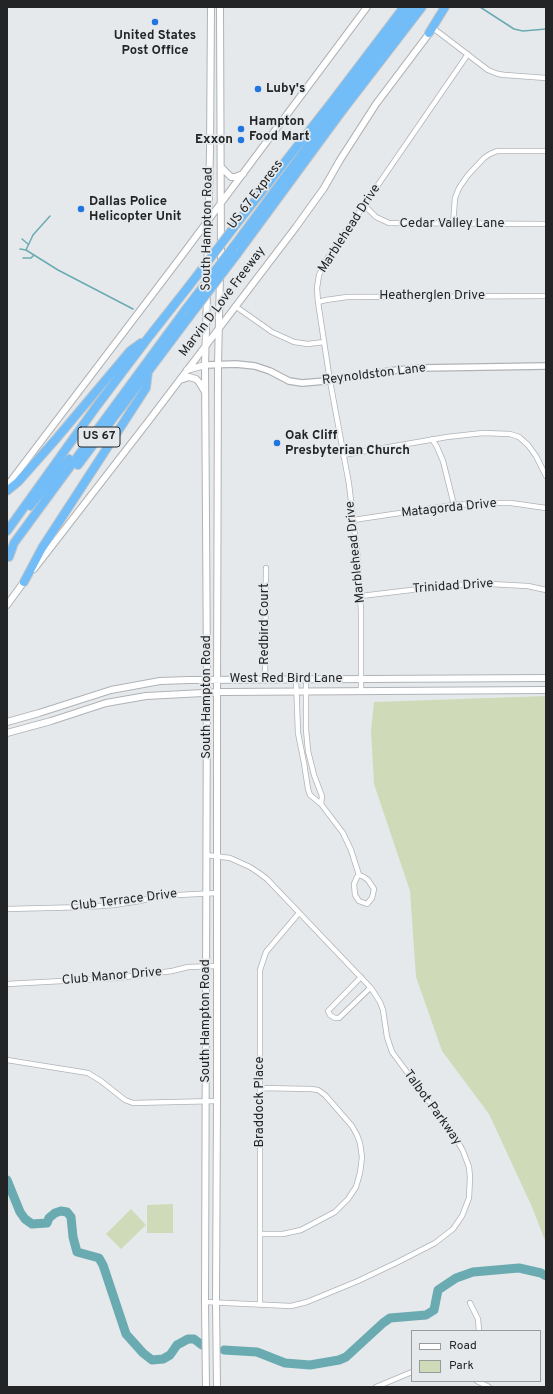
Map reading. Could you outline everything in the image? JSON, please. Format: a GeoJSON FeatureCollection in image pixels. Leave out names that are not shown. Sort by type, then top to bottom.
{"type":"FeatureCollection","features":[{"type":"Feature","properties":{"kind":"highway","name":"US 67"},"geometry":{"type":"LineString","coordinates":[[7,532],[48,473],[148,338],[404,7]]}},
{"type":"Feature","properties":{"kind":"highway","name":"US 67 Express"},"geometry":{"type":"LineString","coordinates":[[148,360],[324,124],[414,7]]}},
{"type":"Feature","properties":{"kind":"highway","name":"Marvin D Love Freeway"},"geometry":{"type":"LineString","coordinates":[[8,559],[148,370],[422,7]]}},
{"type":"Feature","properties":{"kind":"highway"},"geometry":{"type":"LineString","coordinates":[[431,31],[445,7]]}},
{"type":"Feature","properties":{"kind":"highway"},"geometry":{"type":"LineString","coordinates":[[7,490],[18,482],[130,351],[148,338]]}},
{"type":"Feature","properties":{"kind":"highway"},"geometry":{"type":"LineString","coordinates":[[7,532],[44,490],[148,360]]}},
{"type":"Feature","properties":{"kind":"highway"},"geometry":{"type":"LineString","coordinates":[[8,559],[14,543],[148,360]]}},
{"type":"Feature","properties":{"kind":"highway"},"geometry":{"type":"LineString","coordinates":[[24,582],[42,548],[146,388],[148,370]]}},
{"type":"Feature","properties":{"kind":"main road","name":"South Hampton Road"},"geometry":{"type":"LineString","coordinates":[[206,1387],[207,680],[205,346],[211,7]]}},
{"type":"Feature","properties":{"kind":"main road","name":"South Hampton Road"},"geometry":{"type":"LineString","coordinates":[[217,1387],[216,966],[218,364],[221,204],[220,7]]}},
{"type":"Feature","properties":{"kind":"main road"},"geometry":{"type":"LineString","coordinates":[[7,486],[221,204],[367,7]]}},
{"type":"Feature","properties":{"kind":"main road","name":"Marvin D Love Freeway"},"geometry":{"type":"LineString","coordinates":[[7,606],[324,188],[376,104],[450,7]]}},
{"type":"Feature","properties":{"kind":"main road"},"geometry":{"type":"LineString","coordinates":[[211,58],[221,58]]}},
{"type":"Feature","properties":{"kind":"main road"},"geometry":{"type":"LineString","coordinates":[[221,167],[231,176],[235,177],[243,174]]}},
{"type":"Feature","properties":{"kind":"main road"},"geometry":{"type":"LineString","coordinates":[[187,370],[205,365]]}},
{"type":"Feature","properties":{"kind":"main road"},"geometry":{"type":"LineString","coordinates":[[179,381],[189,377],[196,379],[206,394]]}},
{"type":"Feature","properties":{"kind":"main road"},"geometry":{"type":"LineString","coordinates":[[206,497],[218,497]]}},
{"type":"Feature","properties":{"kind":"main road"},"geometry":{"type":"LineString","coordinates":[[206,528],[218,528]]}},
{"type":"Feature","properties":{"kind":"main road","name":"West Red Bird Lane"},"geometry":{"type":"LineString","coordinates":[[7,722],[92,695],[130,685],[160,681],[546,678]]}},
{"type":"Feature","properties":{"kind":"main road"},"geometry":{"type":"LineString","coordinates":[[381,691],[382,679]]}},
{"type":"Feature","properties":{"kind":"main road","name":"West Red Bird Lane"},"geometry":{"type":"LineString","coordinates":[[7,732],[51,722],[96,706],[146,696],[207,692],[546,690]]}},
{"type":"Feature","properties":{"kind":"main road"},"geometry":{"type":"LineString","coordinates":[[92,695],[96,706]]}},
{"type":"Feature","properties":{"kind":"main road"},"geometry":{"type":"LineString","coordinates":[[206,1036],[217,1036]]}},
{"type":"Feature","properties":{"kind":"street"},"geometry":{"type":"LineString","coordinates":[[431,31],[468,54],[488,70],[498,74],[546,78]]}},
{"type":"Feature","properties":{"kind":"street","name":"Marblehead Drive"},"geometry":{"type":"LineString","coordinates":[[361,691],[360,596],[353,520],[349,484],[330,381],[318,302],[318,281],[321,268],[468,54]]}},
{"type":"Feature","properties":{"kind":"street"},"geometry":{"type":"LineString","coordinates":[[453,224],[455,198],[459,188],[468,175],[484,158],[496,151],[546,152]]}},
{"type":"Feature","properties":{"kind":"street","name":"Cedar Valley Lane"},"geometry":{"type":"LineString","coordinates":[[364,205],[376,218],[390,224],[546,224]]}},
{"type":"Feature","properties":{"kind":"street","name":"Heatherglen Drive"},"geometry":{"type":"LineString","coordinates":[[318,302],[347,297],[546,296]]}},
{"type":"Feature","properties":{"kind":"street"},"geometry":{"type":"LineString","coordinates":[[235,306],[267,328],[294,342],[308,344],[324,342]]}},
{"type":"Feature","properties":{"kind":"street","name":"Reynoldston Lane"},"geometry":{"type":"LineString","coordinates":[[205,365],[236,364],[255,366],[270,371],[289,381],[302,383],[330,381],[397,370],[421,368],[546,366]]}},
{"type":"Feature","properties":{"kind":"street"},"geometry":{"type":"LineString","coordinates":[[344,455],[432,439],[483,433],[515,435],[528,445],[536,456],[546,476]]}},
{"type":"Feature","properties":{"kind":"street"},"geometry":{"type":"LineString","coordinates":[[432,439],[443,461],[454,506]]}},
{"type":"Feature","properties":{"kind":"street","name":"Matagorda Drive"},"geometry":{"type":"LineString","coordinates":[[353,520],[454,506],[511,503],[546,508]]}},
{"type":"Feature","properties":{"kind":"street","name":"Redbird Court"},"geometry":{"type":"LineString","coordinates":[[265,680],[266,568]]}},
{"type":"Feature","properties":{"kind":"street","name":"Trinidad Drive"},"geometry":{"type":"LineString","coordinates":[[360,596],[453,585],[490,584],[528,586],[546,590]]}},
{"type":"Feature","properties":{"kind":"street"},"geometry":{"type":"LineString","coordinates":[[296,679],[298,729],[310,795],[321,804],[344,833],[359,876]]}},
{"type":"Feature","properties":{"kind":"street"},"geometry":{"type":"LineString","coordinates":[[306,679],[306,729],[309,754],[314,775],[322,796],[321,804]]}},
{"type":"Feature","properties":{"kind":"street"},"geometry":{"type":"LineString","coordinates":[[298,729],[306,729]]}},
{"type":"Feature","properties":{"kind":"street"},"geometry":{"type":"LineString","coordinates":[[303,756],[309,754]]}},
{"type":"Feature","properties":{"kind":"street"},"geometry":{"type":"LineString","coordinates":[[306,779],[314,775]]}},
{"type":"Feature","properties":{"kind":"street","name":"Talbot Parkway"},"geometry":{"type":"LineString","coordinates":[[205,1302],[281,1306],[299,1304],[333,1292],[398,1262],[435,1242],[453,1229],[462,1216],[469,1198],[470,1178],[469,1167],[463,1151],[448,1126],[392,1052],[387,1037],[383,1010],[377,996],[361,977],[267,879],[250,867],[230,858],[206,855]]}},
{"type":"Feature","properties":{"kind":"street"},"geometry":{"type":"LineString","coordinates":[[359,876],[368,880],[374,889],[372,898],[367,904],[359,901],[355,895],[354,884],[359,876]]}},
{"type":"Feature","properties":{"kind":"street","name":"Club Terrace Drive"},"geometry":{"type":"LineString","coordinates":[[7,909],[114,905],[140,901],[158,896],[217,893]]}},
{"type":"Feature","properties":{"kind":"street","name":"Braddock Place"},"geometry":{"type":"LineString","coordinates":[[260,1304],[260,970],[263,957],[269,947],[299,913]]}},
{"type":"Feature","properties":{"kind":"street","name":"Club Manor Drive"},"geometry":{"type":"LineString","coordinates":[[7,984],[117,978],[206,966],[216,966]]}},
{"type":"Feature","properties":{"kind":"street"},"geometry":{"type":"LineString","coordinates":[[361,977],[328,1011],[330,1015],[335,1018],[339,1018],[370,988]]}},
{"type":"Feature","properties":{"kind":"street"},"geometry":{"type":"LineString","coordinates":[[7,1060],[88,1073],[101,1081],[125,1100],[133,1103],[217,1101]]}},
{"type":"Feature","properties":{"kind":"street"},"geometry":{"type":"LineString","coordinates":[[260,1088],[318,1090],[325,1095],[352,1126],[360,1143],[362,1157],[356,1187],[348,1199],[335,1212],[301,1230],[283,1234],[260,1234]]}},
{"type":"Feature","properties":{"kind":"street"},"geometry":{"type":"LineString","coordinates":[[470,1303],[478,1319],[479,1330]]}},
{"type":"Feature","properties":{"kind":"street"},"geometry":{"type":"LineString","coordinates":[[376,1387],[411,1372]]}},
{"type":"Feature","properties":{"kind":"street"},"geometry":{"type":"LineString","coordinates":[[479,1382],[489,1387]]}},
{"type":"Feature","properties":{"kind":"green space"},"geometry":{"type":"Polygon","coordinates":[[[546,696],[546,1243],[532,1207],[489,1114],[442,1051],[416,977],[410,891],[374,784],[371,731],[374,702],[546,696]]]}},
{"type":"Feature","properties":{"kind":"green space"},"geometry":{"type":"Polygon","coordinates":[[[173,1204],[173,1233],[147,1233],[147,1205],[173,1204]]]}},
{"type":"Feature","properties":{"kind":"green space"},"geometry":{"type":"Polygon","coordinates":[[[131,1209],[146,1225],[121,1249],[106,1234],[131,1209]]]}},
{"type":"Feature","properties":{"kind":"waterway"},"geometry":{"type":"LineString","coordinates":[[480,7],[514,29],[523,31],[546,29]]}},
{"type":"Feature","properties":{"kind":"waterway"},"geometry":{"type":"LineString","coordinates":[[26,250],[33,235],[50,216]]}},
{"type":"Feature","properties":{"kind":"waterway"},"geometry":{"type":"LineString","coordinates":[[22,239],[28,244]]}},
{"type":"Feature","properties":{"kind":"waterway"},"geometry":{"type":"LineString","coordinates":[[20,249],[26,250],[58,270],[133,309]]}},
{"type":"Feature","properties":{"kind":"waterway"},"geometry":{"type":"LineString","coordinates":[[23,258],[31,258],[34,255]]}},
{"type":"Feature","properties":{"kind":"waterway"},"geometry":{"type":"LineString","coordinates":[[7,1180],[20,1212],[25,1219],[32,1224],[47,1223],[49,1218],[55,1213],[61,1211],[67,1212],[71,1217],[73,1237],[77,1252],[99,1258],[103,1265],[126,1334],[143,1353],[152,1360],[163,1359],[170,1355],[177,1345],[188,1339],[194,1339],[202,1345]]}},
{"type":"Feature","properties":{"kind":"waterway"},"geometry":{"type":"LineString","coordinates":[[224,1350],[257,1352],[285,1363],[310,1365],[339,1360],[346,1357],[390,1318],[426,1315],[434,1310],[438,1290],[456,1278],[473,1272],[519,1268],[541,1273],[546,1276]]}},
{"type":"Feature","properties":{"kind":"place","name":"United States Post Office"},"geometry":{"type":"Point","coordinates":[155,22]}},
{"type":"Feature","properties":{"kind":"place","name":"Luby's"},"geometry":{"type":"Point","coordinates":[258,89]}},
{"type":"Feature","properties":{"kind":"place","name":"Hampton Food Mart"},"geometry":{"type":"Point","coordinates":[241,129]}},
{"type":"Feature","properties":{"kind":"place","name":"Exxon"},"geometry":{"type":"Point","coordinates":[241,140]}},
{"type":"Feature","properties":{"kind":"place","name":"Dallas Police Helicopter Unit"},"geometry":{"type":"Point","coordinates":[81,209]}},
{"type":"Feature","properties":{"kind":"place","name":"Oak Cliff Presbyterian Church"},"geometry":{"type":"Point","coordinates":[277,443]}}]}
